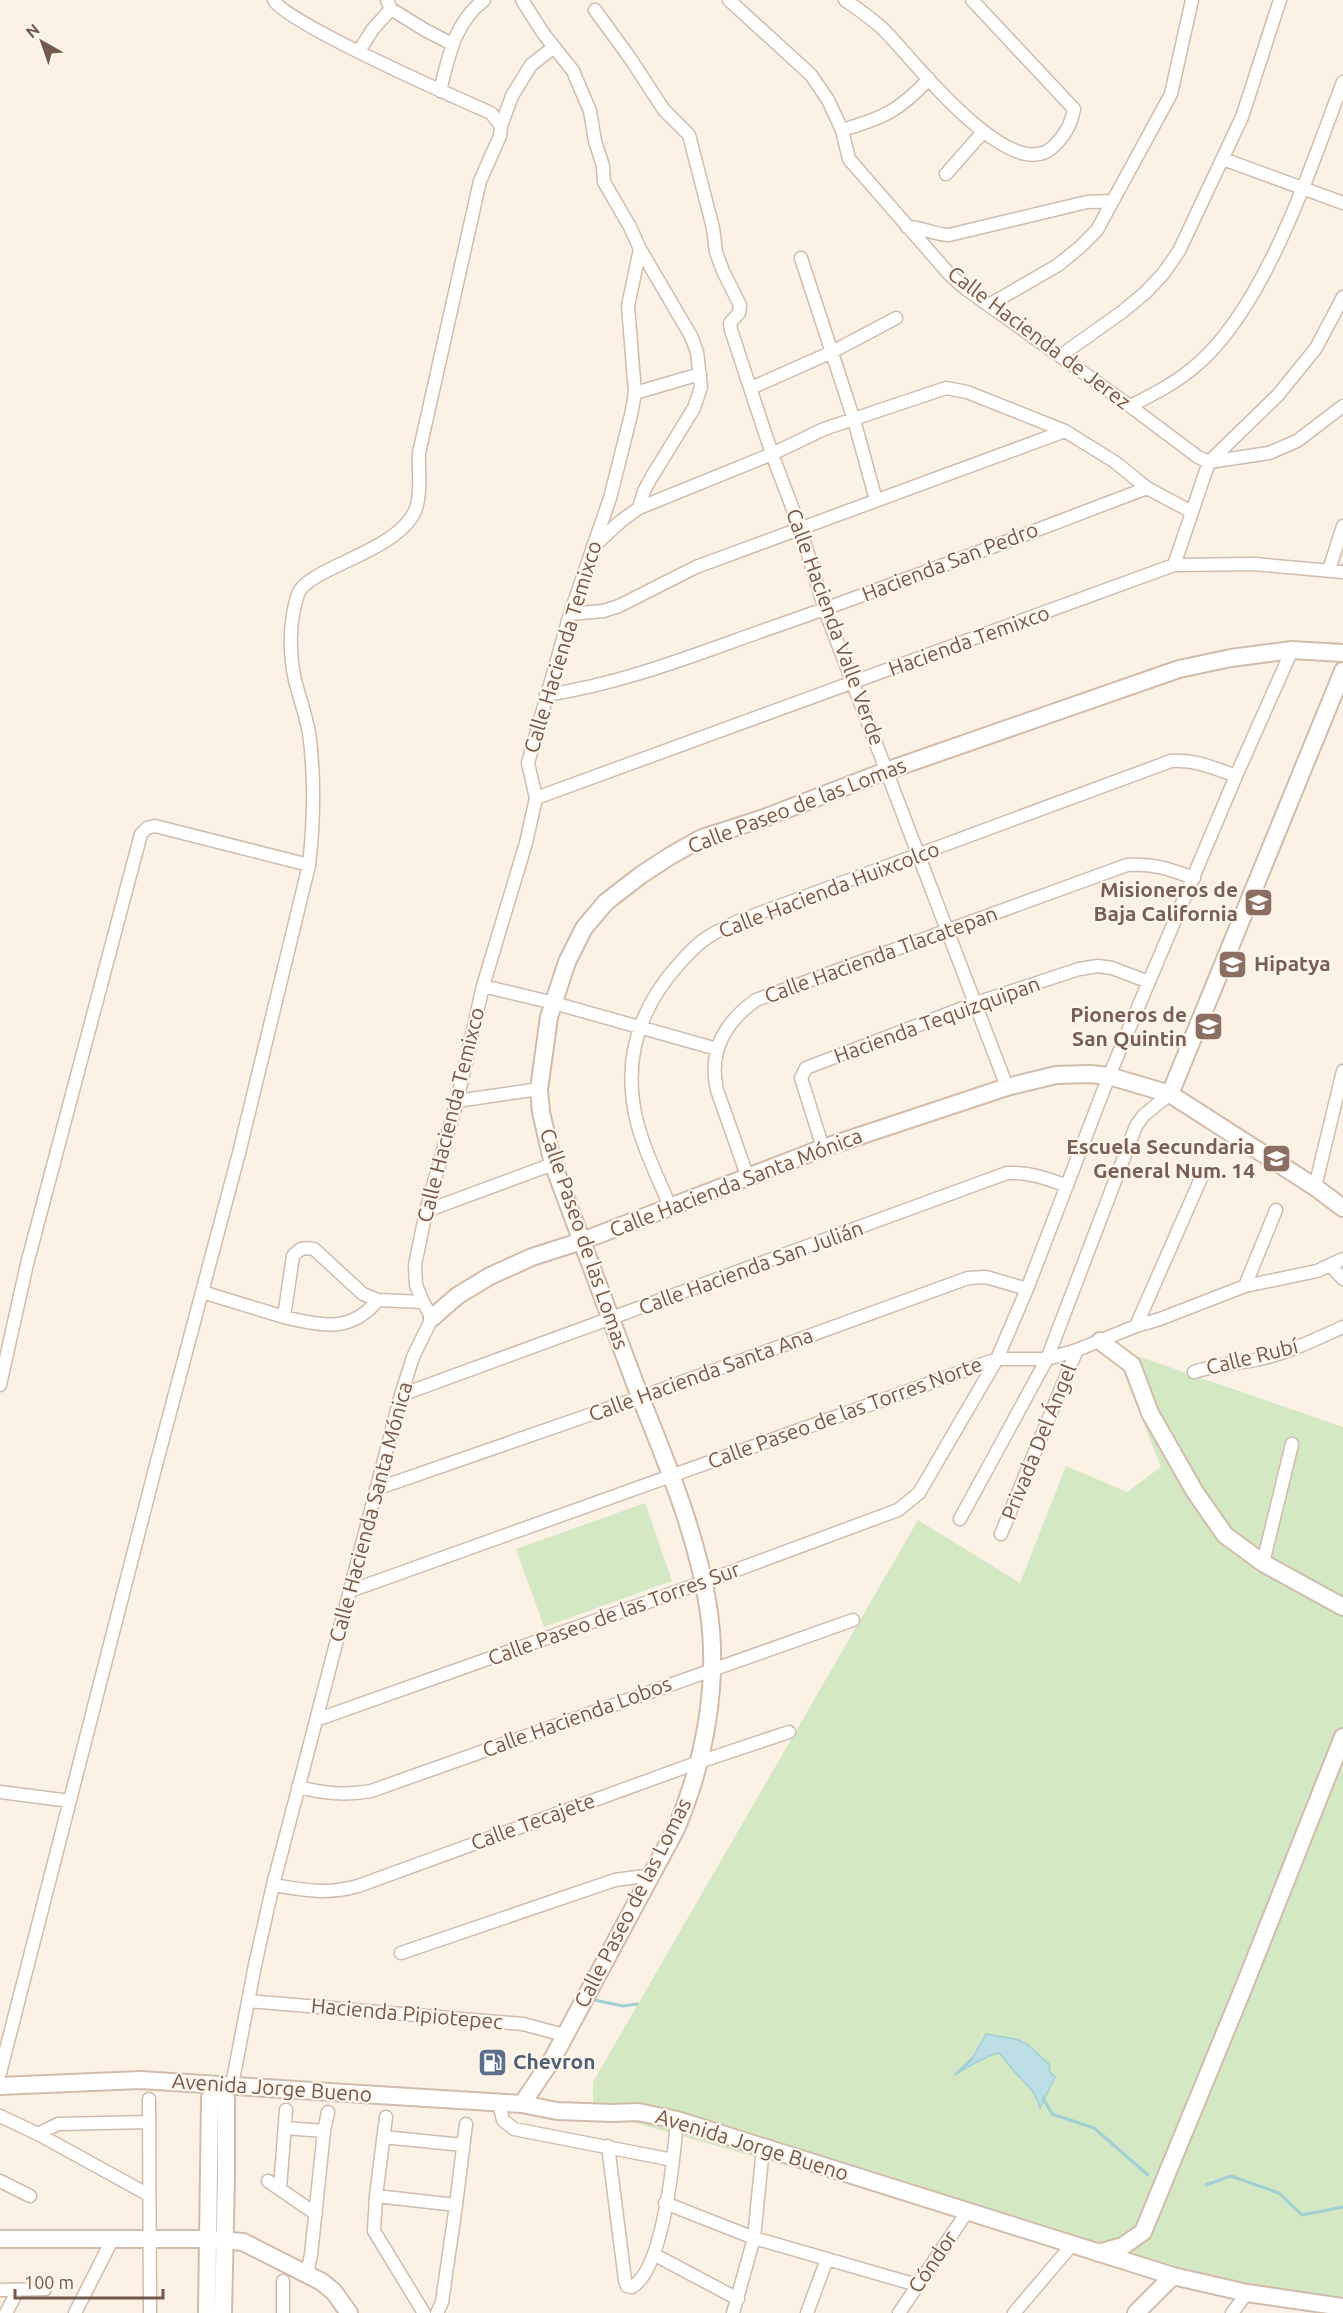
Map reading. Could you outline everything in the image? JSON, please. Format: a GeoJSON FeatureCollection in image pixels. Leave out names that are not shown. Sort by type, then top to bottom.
{"type":"FeatureCollection","features":[{"type":"Feature","properties":{"kind":"street"},"geometry":{"type":"LineString","coordinates":[[274,0],[275,4],[284,11],[313,28],[440,91],[491,113],[501,126]]}},
{"type":"Feature","properties":{"kind":"street"},"geometry":{"type":"LineString","coordinates":[[440,91],[452,44],[462,21],[473,8],[484,0]]}},
{"type":"Feature","properties":{"kind":"street"},"geometry":{"type":"LineString","coordinates":[[522,0],[543,33],[573,71],[590,111],[595,141],[603,166],[604,182],[691,336],[697,352],[701,387],[694,408],[651,478],[639,508]]}},
{"type":"Feature","properties":{"kind":"street","name":"Calle Hacienda de Jerez"},"geometry":{"type":"LineString","coordinates":[[729,0],[811,75],[828,100],[842,130],[849,159],[950,275],[966,289],[1198,457],[1209,462]]}},
{"type":"Feature","properties":{"kind":"street"},"geometry":{"type":"LineString","coordinates":[[845,0],[884,30],[929,80],[983,132],[1007,148],[1041,154],[1052,149],[1071,124],[1074,109],[972,0]]}},
{"type":"Feature","properties":{"kind":"street"},"geometry":{"type":"LineString","coordinates":[[989,305],[1058,265],[1097,230],[1171,94],[1192,0]]}},
{"type":"Feature","properties":{"kind":"street"},"geometry":{"type":"LineString","coordinates":[[1060,356],[1122,312],[1164,274],[1179,251],[1242,117],[1280,0]]}},
{"type":"Feature","properties":{"kind":"street"},"geometry":{"type":"LineString","coordinates":[[359,51],[389,4],[452,44]]}},
{"type":"Feature","properties":{"kind":"street","name":"Calle Hacienda Valle Verde"},"geometry":{"type":"LineString","coordinates":[[595,10],[664,110],[689,135],[723,271],[740,305],[740,313],[730,323],[772,454],[800,528],[825,610],[1007,1087]]}},
{"type":"Feature","properties":{"kind":"street"},"geometry":{"type":"LineString","coordinates":[[0,2073],[239,1153],[309,865],[314,784],[309,731],[295,677],[291,648],[294,610],[299,591],[317,577],[378,547],[401,528],[414,513],[419,492],[419,453],[480,181],[500,136],[501,126],[512,96],[531,65],[554,47]]}},
{"type":"Feature","properties":{"kind":"street"},"geometry":{"type":"LineString","coordinates":[[842,130],[877,120],[897,110],[929,80]]}},
{"type":"Feature","properties":{"kind":"street"},"geometry":{"type":"LineString","coordinates":[[1130,406],[1169,387],[1194,368],[1217,345],[1255,290],[1302,187],[1343,82]]}},
{"type":"Feature","properties":{"kind":"street"},"geometry":{"type":"LineString","coordinates":[[946,174],[983,132]]}},
{"type":"Feature","properties":{"kind":"street"},"geometry":{"type":"LineString","coordinates":[[1223,159],[1343,203]]}},
{"type":"Feature","properties":{"kind":"street"},"geometry":{"type":"LineString","coordinates":[[907,227],[923,228],[940,235],[950,235],[1080,203],[1113,201]]}},
{"type":"Feature","properties":{"kind":"street","name":"Calle Hacienda Temixco"},"geometry":{"type":"LineString","coordinates":[[432,1318],[416,1286],[415,1265],[426,1211],[457,1101],[483,986],[522,859],[536,798],[528,763],[570,614],[610,498],[634,393],[628,306],[640,249]]}},
{"type":"Feature","properties":{"kind":"street"},"geometry":{"type":"LineString","coordinates":[[801,258],[854,420],[876,500]]}},
{"type":"Feature","properties":{"kind":"street"},"geometry":{"type":"LineString","coordinates":[[1174,565],[1209,462],[1278,396],[1316,348],[1343,297]]}},
{"type":"Feature","properties":{"kind":"street"},"geometry":{"type":"LineString","coordinates":[[751,388],[831,352],[896,318]]}},
{"type":"Feature","properties":{"kind":"street"},"geometry":{"type":"LineString","coordinates":[[634,393],[700,374]]}},
{"type":"Feature","properties":{"kind":"street"},"geometry":{"type":"LineString","coordinates":[[593,546],[639,508],[772,454],[815,433],[946,388],[967,392],[1065,431],[1115,462],[1147,488],[1192,512]]}},
{"type":"Feature","properties":{"kind":"street"},"geometry":{"type":"LineString","coordinates":[[1209,462],[1269,453],[1297,441],[1343,406]]}},
{"type":"Feature","properties":{"kind":"street"},"geometry":{"type":"LineString","coordinates":[[570,614],[603,611],[619,606],[696,567],[1065,431]]}},
{"type":"Feature","properties":{"kind":"street","name":"Hacienda San Pedro"},"geometry":{"type":"LineString","coordinates":[[546,695],[625,679],[825,610],[1147,488]]}},
{"type":"Feature","properties":{"kind":"street"},"geometry":{"type":"LineString","coordinates":[[1329,570],[1343,526]]}},
{"type":"Feature","properties":{"kind":"street","name":"Hacienda Temixco"},"geometry":{"type":"LineString","coordinates":[[536,798],[1174,565],[1254,564],[1343,572]]}},
{"type":"Feature","properties":{"kind":"street"},"geometry":{"type":"LineString","coordinates":[[997,1359],[1027,1289],[1109,1076],[1292,650]]}},
{"type":"Feature","properties":{"kind":"street","name":"Calle Paseo de las Lomas"},"geometry":{"type":"LineString","coordinates":[[522,2104],[553,2058],[676,1829],[689,1798],[699,1762],[709,1707],[712,1669],[709,1608],[704,1582],[671,1475],[553,1164],[541,1112],[539,1089],[549,1017],[567,962],[585,928],[606,902],[641,874],[702,838],[764,818],[886,771],[1179,669],[1231,658],[1292,650],[1343,653]]}},
{"type":"Feature","properties":{"kind":"street"},"geometry":{"type":"LineString","coordinates":[[960,1520],[1047,1359],[1136,1126],[1144,1115],[1170,1094],[1343,671]]}},
{"type":"Feature","properties":{"kind":"street","name":"Calle Hacienda Huixcolco"},"geometry":{"type":"LineString","coordinates":[[670,1207],[637,1124],[633,1101],[634,1046],[638,1028],[654,996],[668,975],[688,953],[708,937],[736,922],[1171,761],[1184,759],[1236,776]]}},
{"type":"Feature","properties":{"kind":"street"},"geometry":{"type":"LineString","coordinates":[[0,1385],[27,1264],[141,834],[147,828],[155,826],[309,865]]}},
{"type":"Feature","properties":{"kind":"street","name":"Calle Hacienda Tlacatepan"},"geometry":{"type":"LineString","coordinates":[[748,1178],[714,1077],[717,1049],[728,1026],[740,1012],[756,1000],[1127,865],[1146,863],[1194,878]]}},
{"type":"Feature","properties":{"kind":"street","name":"Hacienda Tequizquipan"},"geometry":{"type":"LineString","coordinates":[[823,1148],[801,1078],[806,1068],[976,1003],[1079,969],[1098,966],[1112,968],[1149,982]]}},
{"type":"Feature","properties":{"kind":"street"},"geometry":{"type":"LineString","coordinates":[[483,986],[717,1049]]}},
{"type":"Feature","properties":{"kind":"street"},"geometry":{"type":"LineString","coordinates":[[1315,1186],[1343,1071]]}},
{"type":"Feature","properties":{"kind":"street","name":"Calle Hacienda Santa Mónica"},"geometry":{"type":"LineString","coordinates":[[232,2085],[273,1885],[401,1395],[413,1357],[432,1318],[457,1296],[490,1276],[532,1257],[823,1148],[1007,1087],[1056,1075],[1109,1076],[1170,1094],[1315,1186],[1343,1208]]}},
{"type":"Feature","properties":{"kind":"street"},"geometry":{"type":"LineString","coordinates":[[457,1101],[539,1089]]}},
{"type":"Feature","properties":{"kind":"street"},"geometry":{"type":"LineString","coordinates":[[426,1211],[553,1164]]}},
{"type":"Feature","properties":{"kind":"street","name":"Calle Hacienda San Julián"},"geometry":{"type":"LineString","coordinates":[[401,1395],[611,1320],[1007,1173],[1022,1172],[1038,1175],[1067,1186]]}},
{"type":"Feature","properties":{"kind":"street"},"geometry":{"type":"LineString","coordinates":[[1136,1326],[1202,1176]]}},
{"type":"Feature","properties":{"kind":"street"},"geometry":{"type":"LineString","coordinates":[[1245,1286],[1276,1210]]}},
{"type":"Feature","properties":{"kind":"street"},"geometry":{"type":"LineString","coordinates":[[284,1317],[293,1256],[306,1247],[314,1249],[363,1294],[378,1300],[423,1302]]}},
{"type":"Feature","properties":{"kind":"street","name":"Calle Paseo de las Torres Norte"},"geometry":{"type":"LineString","coordinates":[[350,1591],[997,1359],[1047,1359],[1077,1350],[1245,1286],[1301,1275],[1331,1266],[1343,1259]]}},
{"type":"Feature","properties":{"kind":"street"},"geometry":{"type":"LineString","coordinates":[[1331,1266],[1343,1279]]}},
{"type":"Feature","properties":{"kind":"street","name":"Calle Hacienda Santa Ana"},"geometry":{"type":"LineString","coordinates":[[376,1489],[641,1397],[968,1278],[986,1277],[1027,1289]]}},
{"type":"Feature","properties":{"kind":"street"},"geometry":{"type":"LineString","coordinates":[[202,1292],[310,1323],[346,1324],[367,1313],[378,1300]]}},
{"type":"Feature","properties":{"kind":"street","name":"Calle Rubí"},"geometry":{"type":"LineString","coordinates":[[1194,1372],[1214,1365],[1255,1360],[1293,1349],[1343,1327]]}},
{"type":"Feature","properties":{"kind":"street"},"geometry":{"type":"LineString","coordinates":[[1100,1341],[1132,1365],[1150,1413],[1195,1492],[1225,1535],[1263,1563],[1343,1607]]}},
{"type":"Feature","properties":{"kind":"street","name":"Privada Del Ángel"},"geometry":{"type":"LineString","coordinates":[[1001,1534],[1077,1350]]}},
{"type":"Feature","properties":{"kind":"street","name":"Calle Paseo de las Torres Sur"},"geometry":{"type":"LineString","coordinates":[[316,1720],[704,1582],[898,1510],[919,1493],[997,1359]]}},
{"type":"Feature","properties":{"kind":"street"},"geometry":{"type":"LineString","coordinates":[[1263,1563],[1292,1444]]}},
{"type":"Feature","properties":{"kind":"street","name":"Calle Hacienda Lobos"},"geometry":{"type":"LineString","coordinates":[[298,1787],[333,1795],[371,1791],[853,1620]]}},
{"type":"Feature","properties":{"kind":"street","name":"Calle Tecajete"},"geometry":{"type":"LineString","coordinates":[[273,1885],[316,1892],[337,1892],[358,1886],[699,1762],[789,1732]]}},
{"type":"Feature","properties":{"kind":"street"},"geometry":{"type":"LineString","coordinates":[[1097,2253],[1123,2246],[1143,2232],[1244,1989],[1343,1737]]}},
{"type":"Feature","properties":{"kind":"street"},"geometry":{"type":"LineString","coordinates":[[0,1792],[70,1801]]}},
{"type":"Feature","properties":{"kind":"street"},"geometry":{"type":"LineString","coordinates":[[401,1953],[615,1880],[652,1875]]}},
{"type":"Feature","properties":{"kind":"street","name":"Hacienda Pipiotepec"},"geometry":{"type":"LineString","coordinates":[[248,2001],[523,2024],[564,2035]]}},
{"type":"Feature","properties":{"kind":"street","name":"Avenida Jorge Bueno"},"geometry":{"type":"LineString","coordinates":[[0,2086],[140,2080],[522,2104],[557,2111],[638,2112],[677,2120],[1071,2246],[1173,2276],[1247,2293],[1343,2307]]}},
{"type":"Feature","properties":{"kind":"street"},"geometry":{"type":"LineString","coordinates":[[148,2309],[149,2099]]}},
{"type":"Feature","properties":{"kind":"street"},"geometry":{"type":"LineString","coordinates":[[499,2103],[503,2120],[513,2129],[673,2160]]}},
{"type":"Feature","properties":{"kind":"street"},"geometry":{"type":"LineString","coordinates":[[280,2189],[286,2110]]}},
{"type":"Feature","properties":{"kind":"street"},"geometry":{"type":"LineString","coordinates":[[307,2273],[328,2112]]}},
{"type":"Feature","properties":{"kind":"street"},"geometry":{"type":"LineString","coordinates":[[0,2116],[38,2134],[149,2195]]}},
{"type":"Feature","properties":{"kind":"street"},"geometry":{"type":"LineString","coordinates":[[386,2117],[374,2231],[424,2313]]}},
{"type":"Feature","properties":{"kind":"street"},"geometry":{"type":"LineString","coordinates":[[608,2146],[625,2280],[627,2286],[632,2287],[637,2284],[655,2255],[673,2160],[677,2120]]}},
{"type":"Feature","properties":{"kind":"street"},"geometry":{"type":"LineString","coordinates":[[38,2134],[58,2124],[148,2122]]}},
{"type":"Feature","properties":{"kind":"street"},"geometry":{"type":"LineString","coordinates":[[437,2313],[442,2302],[466,2124]]}},
{"type":"Feature","properties":{"kind":"street"},"geometry":{"type":"LineString","coordinates":[[285,2128],[324,2131]]}},
{"type":"Feature","properties":{"kind":"street"},"geometry":{"type":"LineString","coordinates":[[383,2137],[463,2145]]}},
{"type":"Feature","properties":{"kind":"street"},"geometry":{"type":"LineString","coordinates":[[733,2313],[754,2238],[763,2148]]}},
{"type":"Feature","properties":{"kind":"street"},"geometry":{"type":"LineString","coordinates":[[207,2313],[216,2239],[218,2178]]}},
{"type":"Feature","properties":{"kind":"street"},"geometry":{"type":"LineString","coordinates":[[0,2181],[30,2196]]}},
{"type":"Feature","properties":{"kind":"street"},"geometry":{"type":"LineString","coordinates":[[268,2181],[316,2214]]}},
{"type":"Feature","properties":{"kind":"street"},"geometry":{"type":"LineString","coordinates":[[376,2196],[456,2205]]}},
{"type":"Feature","properties":{"kind":"street"},"geometry":{"type":"LineString","coordinates":[[665,2203],[754,2238],[917,2285]]}},
{"type":"Feature","properties":{"kind":"street","name":"Cóndor"},"geometry":{"type":"LineString","coordinates":[[899,2313],[967,2212]]}},
{"type":"Feature","properties":{"kind":"street"},"geometry":{"type":"LineString","coordinates":[[0,2238],[216,2239],[252,2245],[307,2273],[334,2292],[349,2313]]}},
{"type":"Feature","properties":{"kind":"street"},"geometry":{"type":"LineString","coordinates":[[75,2313],[112,2238]]}},
{"type":"Feature","properties":{"kind":"street"},"geometry":{"type":"LineString","coordinates":[[216,2239],[222,2313]]}},
{"type":"Feature","properties":{"kind":"street"},"geometry":{"type":"LineString","coordinates":[[1014,2313],[1071,2246]]}},
{"type":"Feature","properties":{"kind":"street"},"geometry":{"type":"LineString","coordinates":[[655,2255],[738,2299]]}},
{"type":"Feature","properties":{"kind":"street"},"geometry":{"type":"LineString","coordinates":[[807,2313],[827,2259]]}},
{"type":"Feature","properties":{"kind":"street"},"geometry":{"type":"LineString","coordinates":[[1136,2313],[1173,2276]]}},
{"type":"Feature","properties":{"kind":"street"},"geometry":{"type":"LineString","coordinates":[[283,2282],[284,2313]]}},
{"type":"Feature","properties":{"kind":"street"},"geometry":{"type":"LineString","coordinates":[[0,2290],[45,2289]]}},
{"type":"Feature","properties":{"kind":"street"},"geometry":{"type":"LineString","coordinates":[[6,2313],[18,2290]]}},
{"type":"Feature","properties":{"kind":"street"},"geometry":{"type":"LineString","coordinates":[[1232,2313],[1247,2293]]}},
{"type":"Feature","properties":{"kind":"green space"},"geometry":{"type":"Polygon","coordinates":[[[1114,1348],[1343,1427],[1343,2307],[1071,2246],[593,2111],[593,2082],[918,1520],[1020,1583],[1066,1466],[1127,1492],[1161,1467],[1114,1348]]]}},
{"type":"Feature","properties":{"kind":"green space"},"geometry":{"type":"Polygon","coordinates":[[[645,1503],[672,1581],[544,1627],[516,1549],[645,1503]]]}},
{"type":"Feature","properties":{"kind":"water"},"geometry":{"type":"Polygon","coordinates":[[[986,2034],[1015,2039],[1027,2044],[1050,2065],[1049,2071],[1055,2077],[1040,2108],[1033,2092],[999,2053],[982,2059],[956,2074],[972,2059],[986,2034]]]}},
{"type":"Feature","properties":{"kind":"waterway"},"geometry":{"type":"LineString","coordinates":[[594,2000],[623,2006],[637,2004]]}},
{"type":"Feature","properties":{"kind":"waterway"},"geometry":{"type":"LineString","coordinates":[[956,2074],[972,2059]]}},
{"type":"Feature","properties":{"kind":"waterway"},"geometry":{"type":"LineString","coordinates":[[1043,2098],[1052,2114],[1094,2128],[1148,2175]]}},
{"type":"Feature","properties":{"kind":"waterway"},"geometry":{"type":"LineString","coordinates":[[1206,2185],[1231,2176],[1279,2193],[1302,2215],[1343,2207]]}},
{"type":"Feature","properties":{"kind":"place","name":"Misioneros de Baja California"},"geometry":{"type":"Point","coordinates":[1259,902]}},
{"type":"Feature","properties":{"kind":"place","name":"Hipatya"},"geometry":{"type":"Point","coordinates":[1233,964]}},
{"type":"Feature","properties":{"kind":"place","name":"Pioneros de San Quintin"},"geometry":{"type":"Point","coordinates":[1208,1027]}},
{"type":"Feature","properties":{"kind":"place","name":"Escuela Secundaria General Num. 14"},"geometry":{"type":"Point","coordinates":[1276,1159]}},
{"type":"Feature","properties":{"kind":"place","name":"Chevron"},"geometry":{"type":"Point","coordinates":[492,2062]}}]}
